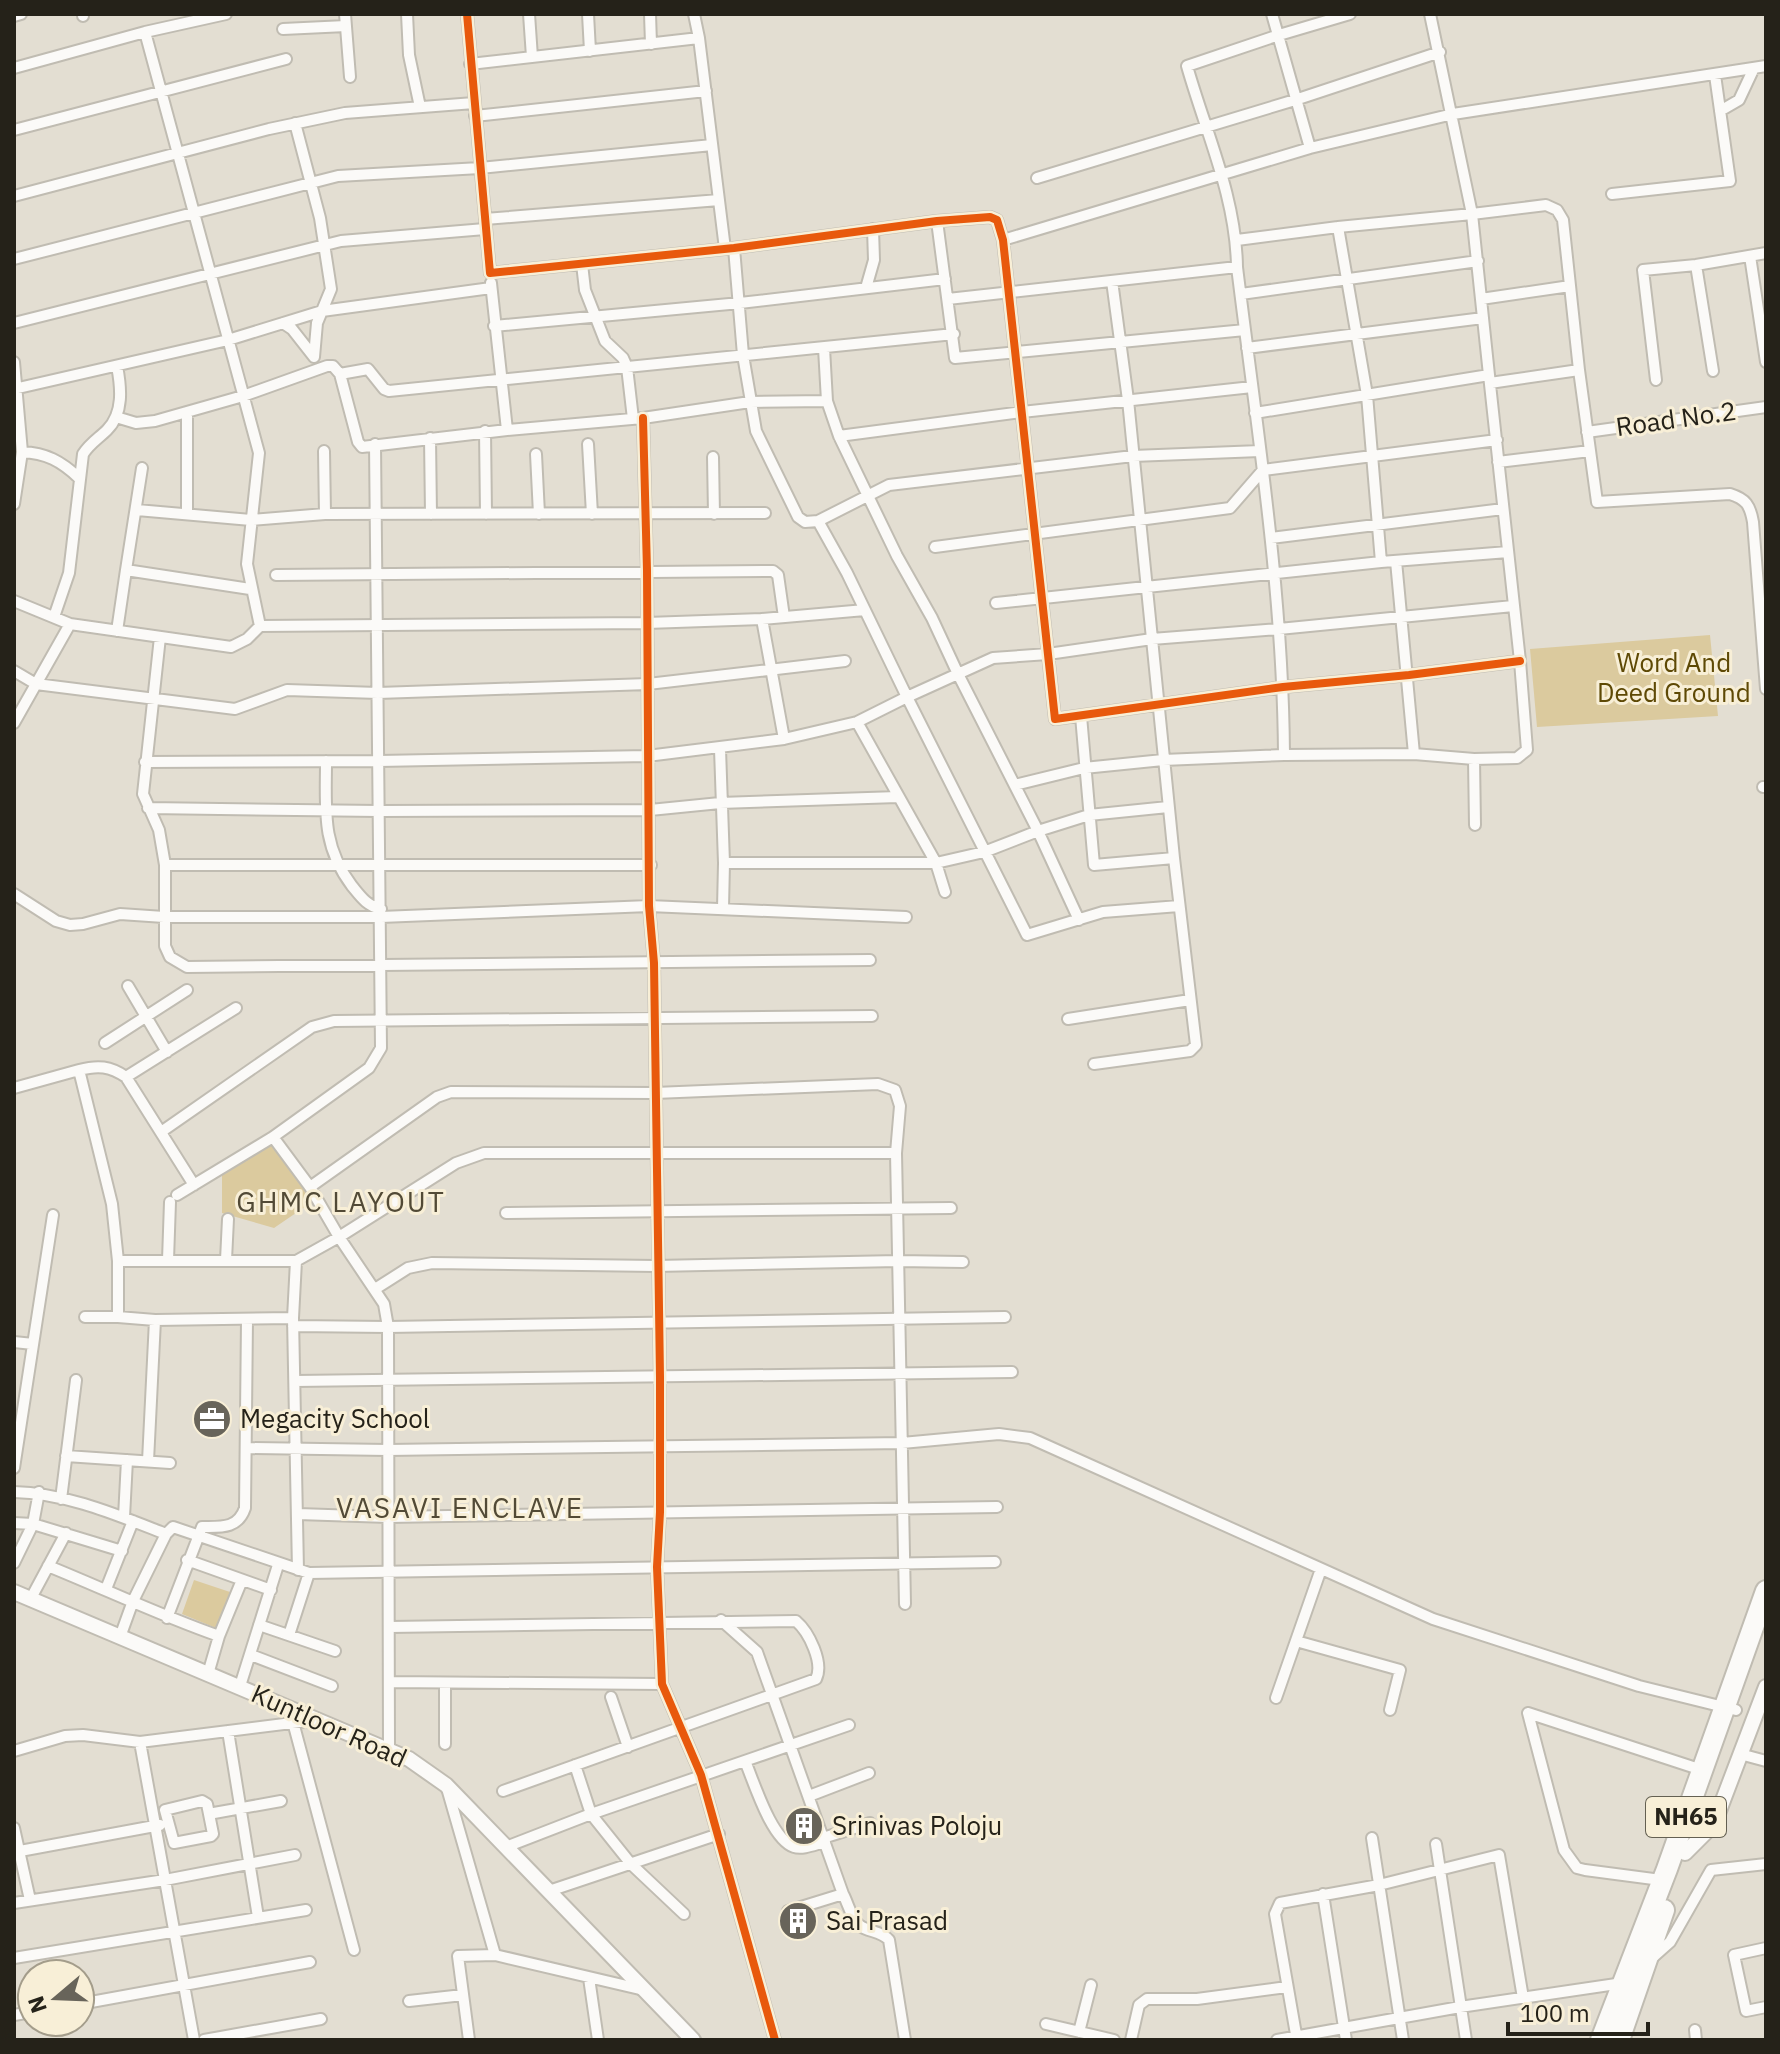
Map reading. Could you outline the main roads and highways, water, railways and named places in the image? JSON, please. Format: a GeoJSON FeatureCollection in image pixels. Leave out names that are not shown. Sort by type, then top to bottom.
{"type":"FeatureCollection","features":[{"type":"Feature","properties":{"kind":"highway","name":"NH65"},"geometry":{"type":"LineString","coordinates":[[1601,2040],[1672,1868],[1730,1708],[1766,1591]]}},
{"type":"Feature","properties":{"kind":"highway","name":"NH65"},"geometry":{"type":"LineString","coordinates":[[1619,2040],[1646,1963],[1702,1770],[1766,1628]]}},
{"type":"Feature","properties":{"kind":"place","name":"Megacity School"},"geometry":{"type":"Point","coordinates":[212,1419]}},
{"type":"Feature","properties":{"kind":"place","name":"Srinivas Poloju"},"geometry":{"type":"Point","coordinates":[804,1826]}},
{"type":"Feature","properties":{"kind":"place","name":"Sai Prasad"},"geometry":{"type":"Point","coordinates":[798,1921]}},
{"type":"Feature","properties":{"kind":"district","name":"GHMC LAYOUT"},"geometry":{"type":"Point","coordinates":[341,1202]}},
{"type":"Feature","properties":{"kind":"district","name":"VASAVI ENCLAVE"},"geometry":{"type":"Point","coordinates":[460,1508]}},
{"type":"Feature","properties":{"kind":"park label","name":"Word And Deed Ground"},"geometry":{"type":"Point","coordinates":[1674,678]}}]}
